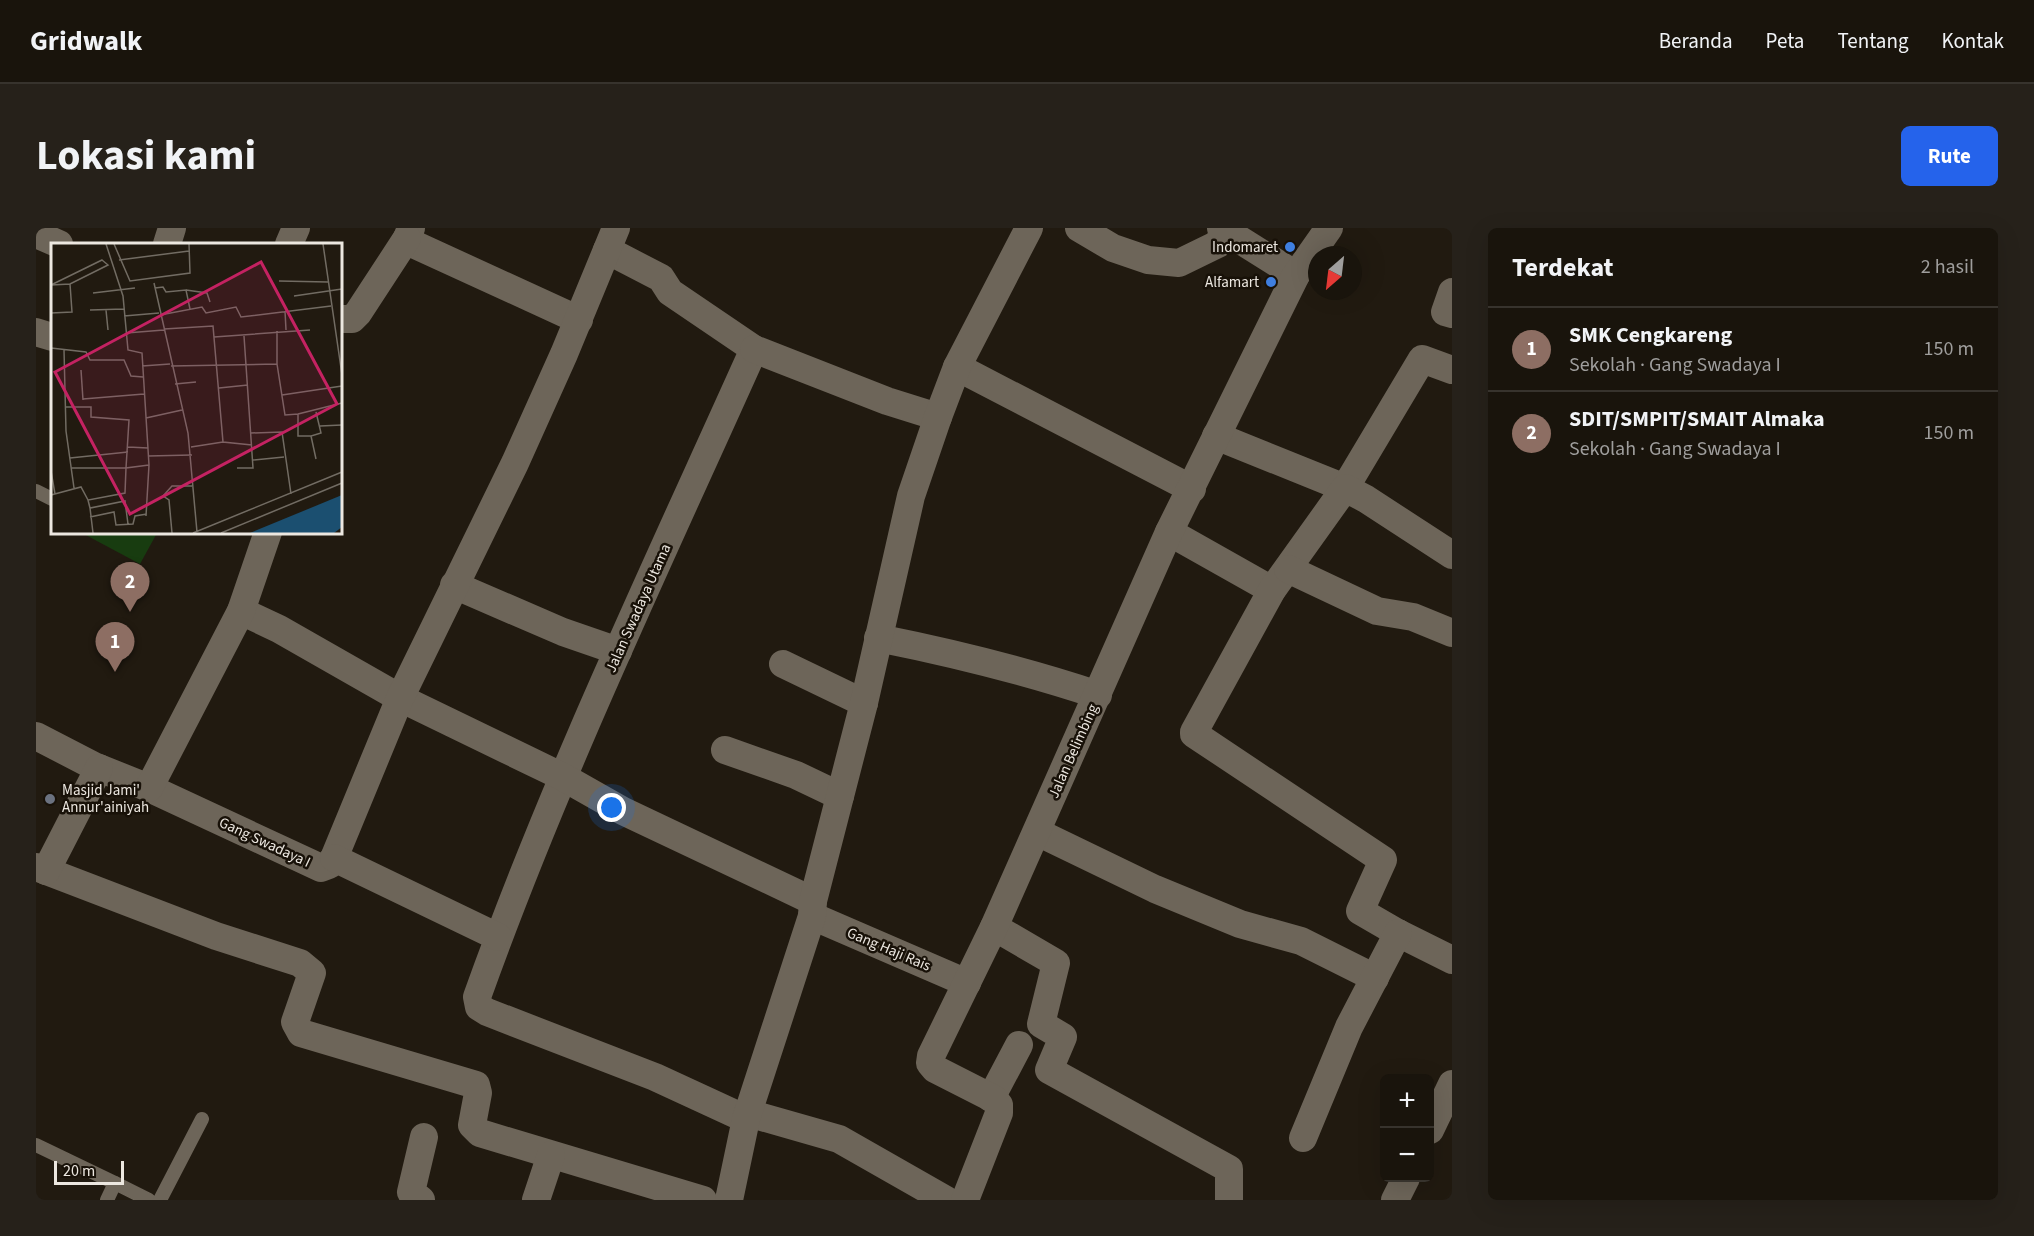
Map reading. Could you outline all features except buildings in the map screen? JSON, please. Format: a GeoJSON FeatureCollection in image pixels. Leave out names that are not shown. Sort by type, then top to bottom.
{"type":"FeatureCollection","features":[{"type":"Feature","properties":{"kind":"street"},"geometry":{"type":"LineString","coordinates":[[167,243],[172,228]]}},
{"type":"Feature","properties":{"kind":"street"},"geometry":{"type":"LineString","coordinates":[[290,243],[296,228]]}},
{"type":"Feature","properties":{"kind":"street"},"geometry":{"type":"LineString","coordinates":[[729,1200],[747,1116],[812,908],[864,703],[911,496],[957,368],[1029,228]]}},
{"type":"Feature","properties":{"kind":"street"},"geometry":{"type":"LineString","coordinates":[[1080,228],[1113,248],[1148,260],[1179,263],[1218,244],[1223,230],[1296,275]]}},
{"type":"Feature","properties":{"kind":"street","name":"Jalan Belimbing"},"geometry":{"type":"LineString","coordinates":[[991,1098],[935,1069],[930,1063],[931,1056],[994,927],[1169,532],[1296,275],[1329,228]]}},
{"type":"Feature","properties":{"kind":"street"},"geometry":{"type":"LineString","coordinates":[[342,319],[352,319],[358,313],[409,233]]}},
{"type":"Feature","properties":{"kind":"street"},"geometry":{"type":"LineString","coordinates":[[409,233],[411,243],[579,320]]}},
{"type":"Feature","properties":{"kind":"street"},"geometry":{"type":"LineString","coordinates":[[36,234],[57,243]]}},
{"type":"Feature","properties":{"kind":"street"},"geometry":{"type":"LineString","coordinates":[[400,698],[515,463],[579,320],[612,239],[661,278],[670,292],[754,349],[876,397],[938,417]]}},
{"type":"Feature","properties":{"kind":"street"},"geometry":{"type":"LineString","coordinates":[[1452,292],[1445,312],[1452,314]]}},
{"type":"Feature","properties":{"kind":"street"},"geometry":{"type":"LineString","coordinates":[[36,332],[51,337]]}},
{"type":"Feature","properties":{"kind":"street","name":"Jalan Swadaya Utama"},"geometry":{"type":"LineString","coordinates":[[747,1116],[487,1012],[479,1006],[477,997],[498,937],[563,777],[754,349]]}},
{"type":"Feature","properties":{"kind":"street"},"geometry":{"type":"LineString","coordinates":[[1452,370],[1422,359],[1345,488],[1280,579],[1194,735],[1383,860],[1360,911],[1452,960]]}},
{"type":"Feature","properties":{"kind":"street"},"geometry":{"type":"LineString","coordinates":[[957,368],[1192,489]]}},
{"type":"Feature","properties":{"kind":"street"},"geometry":{"type":"LineString","coordinates":[[1216,436],[1345,488],[1366,499],[1452,555]]}},
{"type":"Feature","properties":{"kind":"street"},"geometry":{"type":"LineString","coordinates":[[1169,532],[1280,579],[1377,611],[1413,617],[1452,633]]}},
{"type":"Feature","properties":{"kind":"street"},"geometry":{"type":"LineString","coordinates":[[149,788],[241,611],[267,534]]}},
{"type":"Feature","properties":{"kind":"street"},"geometry":{"type":"LineString","coordinates":[[454,585],[563,632],[618,651]]}},
{"type":"Feature","properties":{"kind":"street","name":"Gang Haji Rais"},"geometry":{"type":"LineString","coordinates":[[241,611],[279,629],[400,698],[563,777],[623,811],[812,908],[967,983]]}},
{"type":"Feature","properties":{"kind":"street"},"geometry":{"type":"LineString","coordinates":[[878,638],[956,653],[1041,676],[1098,695]]}},
{"type":"Feature","properties":{"kind":"street"},"geometry":{"type":"LineString","coordinates":[[783,664],[864,703]]}},
{"type":"Feature","properties":{"kind":"street","name":"Gang Swadaya I"},"geometry":{"type":"LineString","coordinates":[[36,736],[99,768],[149,788],[321,868],[329,865],[334,858],[400,698]]}},
{"type":"Feature","properties":{"kind":"street"},"geometry":{"type":"LineString","coordinates":[[725,750],[796,775],[840,796]]}},
{"type":"Feature","properties":{"kind":"street"},"geometry":{"type":"LineString","coordinates":[[99,768],[41,869],[216,936],[300,963],[312,973],[296,1022],[301,1032],[476,1085],[478,1093],[472,1125],[480,1133],[703,1200]]}},
{"type":"Feature","properties":{"kind":"street"},"geometry":{"type":"LineString","coordinates":[[1037,832],[1155,889],[1234,922],[1301,941],[1375,978]]}},
{"type":"Feature","properties":{"kind":"street"},"geometry":{"type":"LineString","coordinates":[[334,858],[498,937]]}},
{"type":"Feature","properties":{"kind":"street"},"geometry":{"type":"LineString","coordinates":[[994,927],[1056,963],[1041,1024],[1063,1036],[1048,1070],[1229,1169],[1229,1200]]}},
{"type":"Feature","properties":{"kind":"street"},"geometry":{"type":"LineString","coordinates":[[1303,1138],[1349,1027],[1398,933]]}},
{"type":"Feature","properties":{"kind":"street"},"geometry":{"type":"LineString","coordinates":[[965,1200],[999,1113],[999,1105],[991,1098],[1019,1045]]}},
{"type":"Feature","properties":{"kind":"street"},"geometry":{"type":"LineString","coordinates":[[1431,1128],[1452,1084]]}},
{"type":"Feature","properties":{"kind":"street"},"geometry":{"type":"LineString","coordinates":[[747,1116],[839,1139],[946,1200]]}},
{"type":"Feature","properties":{"kind":"street"},"geometry":{"type":"LineString","coordinates":[[421,1200],[411,1192],[424,1137]]}},
{"type":"Feature","properties":{"kind":"street"},"geometry":{"type":"LineString","coordinates":[[536,1200],[551,1155]]}},
{"type":"Feature","properties":{"kind":"street"},"geometry":{"type":"LineString","coordinates":[[1395,1200],[1404,1182]]}},
{"type":"Feature","properties":{"kind":"lane"},"geometry":{"type":"LineString","coordinates":[[36,491],[51,498]]}},
{"type":"Feature","properties":{"kind":"lane"},"geometry":{"type":"LineString","coordinates":[[159,1200],[202,1119]]}},
{"type":"Feature","properties":{"kind":"lane"},"geometry":{"type":"LineString","coordinates":[[36,1145],[148,1200]]}},
{"type":"Feature","properties":{"kind":"lane"},"geometry":{"type":"LineString","coordinates":[[106,1200],[115,1183]]}},
{"type":"Feature","properties":{"kind":"green space"},"geometry":{"type":"Polygon","coordinates":[[[84,534],[156,534],[140,564],[84,534]]]}},
{"type":"Feature","properties":{"kind":"place","name":"Indomaret"},"geometry":{"type":"Point","coordinates":[1290,247]}},
{"type":"Feature","properties":{"kind":"place","name":"Alfamart"},"geometry":{"type":"Point","coordinates":[1271,282]}},
{"type":"Feature","properties":{"kind":"place","name":"SDIT/SMPIT/SMAIT Almaka"},"geometry":{"type":"Point","coordinates":[130,612]}},
{"type":"Feature","properties":{"kind":"place","name":"SMK Cengkareng"},"geometry":{"type":"Point","coordinates":[115,672]}},
{"type":"Feature","properties":{"kind":"place","name":"Masjid Jami' Annur'ainiyah"},"geometry":{"type":"Point","coordinates":[50,799]}}]}
